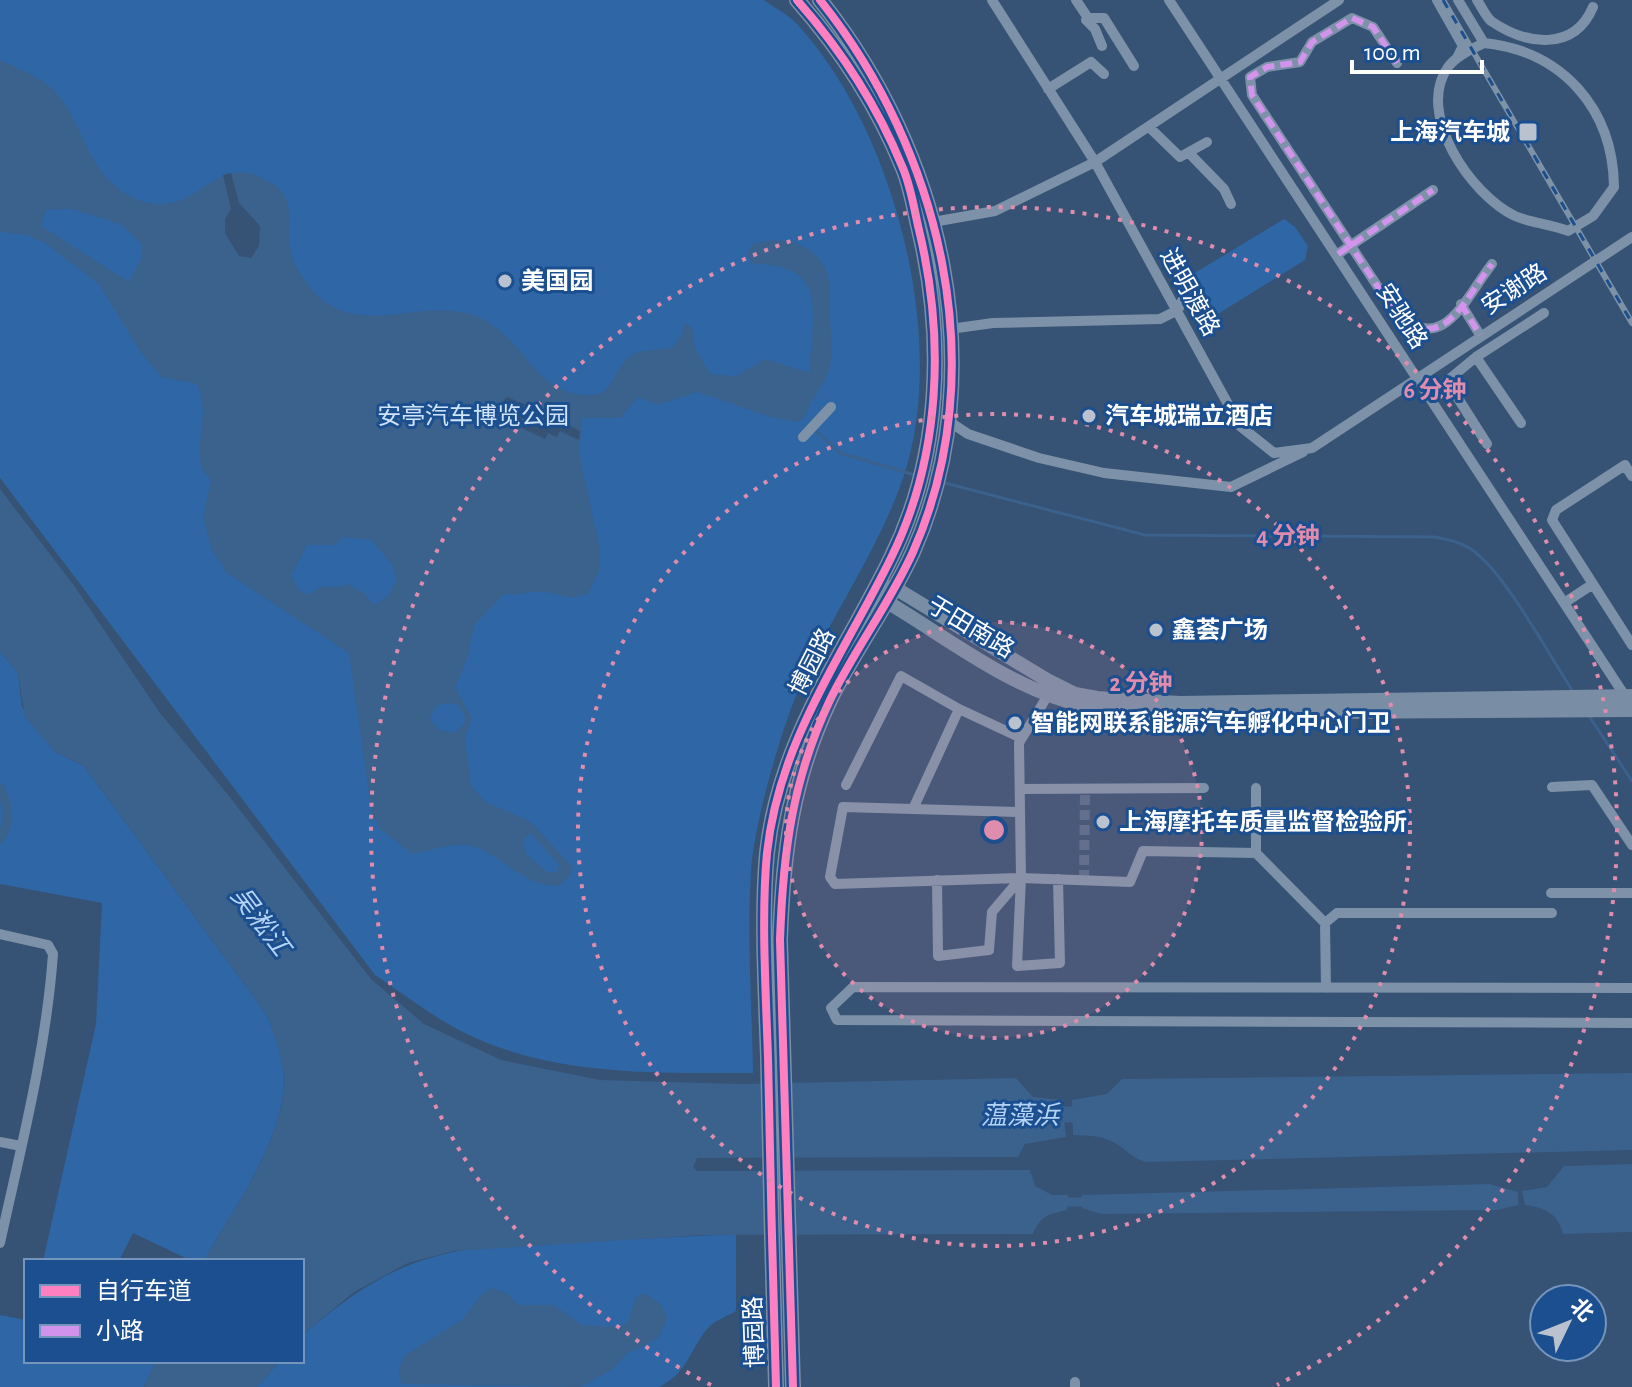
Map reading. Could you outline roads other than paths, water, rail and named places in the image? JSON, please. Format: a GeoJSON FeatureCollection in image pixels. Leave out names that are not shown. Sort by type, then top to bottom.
{"type":"FeatureCollection","features":[{"type":"Feature","properties":{"kind":"main road","name":"博园路"},"geometry":{"type":"LineString","coordinates":[[776,1387],[774,1013],[782,875],[792,804],[831,699],[891,595],[931,502],[936,339],[929,270],[908,184],[882,123],[853,71],[797,0]]}},
{"type":"Feature","properties":{"kind":"main road","name":"博园路"},"geometry":{"type":"LineString","coordinates":[[793,1387],[792,1317],[767,853],[788,764],[816,692],[892,556],[947,420],[951,377],[945,279],[933,222],[914,160],[879,87],[848,35],[820,0]]}},
{"type":"Feature","properties":{"kind":"street","name":"进明渡路"},"geometry":{"type":"LineString","coordinates":[[992,0],[1095,162],[1180,306],[1240,426],[1274,453],[1312,448],[1418,375]]}},
{"type":"Feature","properties":{"kind":"street"},"geometry":{"type":"LineString","coordinates":[[1076,0],[1102,46]]}},
{"type":"Feature","properties":{"kind":"street","name":"安驰路"},"geometry":{"type":"LineString","coordinates":[[1169,0],[1418,375],[1564,603],[1629,696]]}},
{"type":"Feature","properties":{"kind":"street"},"geometry":{"type":"LineString","coordinates":[[933,222],[995,211],[1095,162],[1339,0]]}},
{"type":"Feature","properties":{"kind":"street"},"geometry":{"type":"LineString","coordinates":[[1437,0],[1463,46],[1441,80],[1438,100],[1449,146],[1460,166],[1489,198],[1516,217],[1568,231],[1588,222],[1614,187],[1602,122],[1576,84],[1523,49],[1484,43],[1456,60]]}},
{"type":"Feature","properties":{"kind":"street"},"geometry":{"type":"LineString","coordinates":[[1458,0],[1484,43]]}},
{"type":"Feature","properties":{"kind":"street"},"geometry":{"type":"LineString","coordinates":[[1477,0],[1493,22],[1555,41],[1570,37],[1586,23],[1593,7]]}},
{"type":"Feature","properties":{"kind":"street"},"geometry":{"type":"LineString","coordinates":[[1088,18],[1104,18],[1134,66]]}},
{"type":"Feature","properties":{"kind":"street"},"geometry":{"type":"LineString","coordinates":[[1397,63],[1373,27],[1352,18],[1312,42],[1300,62],[1267,67],[1250,77],[1252,95],[1395,313],[1412,328],[1429,331],[1446,327],[1492,264]]}},
{"type":"Feature","properties":{"kind":"street"},"geometry":{"type":"LineString","coordinates":[[1048,89],[1091,62],[1104,74]]}},
{"type":"Feature","properties":{"kind":"street"},"geometry":{"type":"LineString","coordinates":[[1149,127],[1165,146],[1180,157],[1207,142]]}},
{"type":"Feature","properties":{"kind":"street"},"geometry":{"type":"LineString","coordinates":[[1189,153],[1224,189],[1231,204]]}},
{"type":"Feature","properties":{"kind":"street"},"geometry":{"type":"LineString","coordinates":[[1338,254],[1433,190]]}},
{"type":"Feature","properties":{"kind":"street","name":"安谢路"},"geometry":{"type":"LineString","coordinates":[[1418,375],[1632,237]]}},
{"type":"Feature","properties":{"kind":"street"},"geometry":{"type":"LineString","coordinates":[[1461,304],[1480,335]]}},
{"type":"Feature","properties":{"kind":"street"},"geometry":{"type":"LineString","coordinates":[[950,329],[993,323],[1160,319],[1180,306]]}},
{"type":"Feature","properties":{"kind":"street"},"geometry":{"type":"LineString","coordinates":[[1487,444],[1447,381],[1476,357],[1544,313]]}},
{"type":"Feature","properties":{"kind":"street"},"geometry":{"type":"LineString","coordinates":[[1476,357],[1521,423]]}},
{"type":"Feature","properties":{"kind":"street"},"geometry":{"type":"LineString","coordinates":[[803,437],[831,407]]}},
{"type":"Feature","properties":{"kind":"street"},"geometry":{"type":"LineString","coordinates":[[947,420],[968,434],[1078,467],[1231,487],[1312,448]]}},
{"type":"Feature","properties":{"kind":"street"},"geometry":{"type":"LineString","coordinates":[[1632,476],[1625,465],[1556,510],[1552,520],[1632,645]]}},
{"type":"Feature","properties":{"kind":"street"},"geometry":{"type":"LineString","coordinates":[[1564,603],[1593,584]]}},
{"type":"Feature","properties":{"kind":"street","name":"于田南路"},"geometry":{"type":"LineString","coordinates":[[877,585],[1048,695],[1113,711],[1629,696]]}},
{"type":"Feature","properties":{"kind":"street","name":"于田南路"},"geometry":{"type":"LineString","coordinates":[[891,595],[1075,694],[1125,702],[1246,708],[1632,710]]}},
{"type":"Feature","properties":{"kind":"street"},"geometry":{"type":"LineString","coordinates":[[846,785],[901,676],[959,709],[1021,738]]}},
{"type":"Feature","properties":{"kind":"street"},"geometry":{"type":"LineString","coordinates":[[1048,695],[1021,738],[1021,878],[1017,966],[1060,963],[1058,879]]}},
{"type":"Feature","properties":{"kind":"street"},"geometry":{"type":"LineString","coordinates":[[913,809],[959,709]]}},
{"type":"Feature","properties":{"kind":"street"},"geometry":{"type":"LineString","coordinates":[[1552,787],[1592,785],[1632,845]]}},
{"type":"Feature","properties":{"kind":"street"},"geometry":{"type":"LineString","coordinates":[[1020,789],[1204,788]]}},
{"type":"Feature","properties":{"kind":"street"},"geometry":{"type":"LineString","coordinates":[[1256,788],[1256,853]]}},
{"type":"Feature","properties":{"kind":"street"},"geometry":{"type":"LineString","coordinates":[[1019,812],[843,807],[830,877],[835,884],[1021,878],[1130,882],[1143,851],[1256,853],[1325,923],[1326,988]]}},
{"type":"Feature","properties":{"kind":"street"},"geometry":{"type":"LineString","coordinates":[[937,880],[938,956],[989,950],[992,912],[1021,878]]}},
{"type":"Feature","properties":{"kind":"street"},"geometry":{"type":"LineString","coordinates":[[1551,893],[1632,893]]}},
{"type":"Feature","properties":{"kind":"street"},"geometry":{"type":"LineString","coordinates":[[1325,923],[1337,913],[1552,913]]}},
{"type":"Feature","properties":{"kind":"street"},"geometry":{"type":"LineString","coordinates":[[0,934],[48,945],[53,954],[49,1015],[0,1243]]}},
{"type":"Feature","properties":{"kind":"street"},"geometry":{"type":"LineString","coordinates":[[1632,988],[853,987],[831,1008],[837,1020],[1632,1023]]}},
{"type":"Feature","properties":{"kind":"street"},"geometry":{"type":"LineString","coordinates":[[0,1142],[21,1146]]}},
{"type":"Feature","properties":{"kind":"water"},"geometry":{"type":"Polygon","coordinates":[[[0,60],[52,88],[74,119],[101,171],[123,192],[146,202],[165,204],[181,200],[225,176],[240,173],[257,176],[272,183],[287,200],[294,261],[318,296],[337,309],[356,314],[376,316],[439,310],[480,318],[496,327],[543,376],[571,393],[599,394],[629,357],[640,352],[672,348],[681,336],[685,323],[692,328],[695,349],[710,374],[736,376],[765,359],[810,373],[813,314],[812,298],[806,284],[796,273],[778,266],[753,264],[747,254],[753,244],[775,240],[798,244],[816,256],[829,282],[831,355],[827,375],[804,419],[796,422],[771,417],[697,392],[657,405],[638,397],[621,418],[582,418],[579,454],[600,549],[599,571],[588,594],[568,597],[543,592],[504,594],[475,624],[466,662],[455,687],[472,719],[465,738],[471,786],[486,802],[531,822],[572,867],[570,875],[559,886],[535,882],[486,852],[468,845],[413,854],[382,831],[372,814],[349,653],[227,573],[212,550],[203,517],[211,481],[201,464],[203,406],[197,384],[161,377],[140,351],[99,284],[45,243],[27,235],[0,232],[0,60]],[[72,209],[46,210],[41,226],[129,282],[141,259],[142,244],[120,224],[72,209]],[[343,537],[335,545],[307,545],[291,576],[299,590],[308,595],[322,586],[348,584],[364,593],[374,605],[387,597],[397,580],[393,566],[372,540],[343,537]],[[447,703],[436,706],[430,719],[439,730],[453,733],[464,725],[465,717],[458,705],[447,703]],[[531,834],[522,840],[526,854],[547,872],[557,872],[559,864],[531,834]]]}},
{"type":"Feature","properties":{"kind":"water","name":"吴淞江"},"geometry":{"type":"Polygon","coordinates":[[[0,489],[73,584],[160,713],[229,796],[371,979],[424,1024],[501,1060],[600,1080],[741,1084],[1016,1078],[1033,1097],[1062,1100],[1066,1137],[1025,1144],[1018,1157],[697,1158],[693,1167],[697,1171],[1030,1170],[1035,1186],[1052,1195],[1068,1195],[1067,1210],[1046,1217],[1033,1234],[703,1235],[454,1251],[408,1263],[354,1292],[304,1333],[304,1259],[205,1259],[258,1168],[278,1118],[283,1068],[267,1015],[84,766],[55,752],[25,717],[18,674],[0,651],[0,489]]]}},
{"type":"Feature","properties":{"kind":"water"},"geometry":{"type":"Polygon","coordinates":[[[1632,1073],[1632,1150],[1147,1162],[1108,1140],[1073,1135],[1072,1100],[1107,1094],[1122,1079],[1632,1073]]]}},
{"type":"Feature","properties":{"kind":"water"},"geometry":{"type":"Polygon","coordinates":[[[1632,1164],[1632,1232],[1563,1234],[1554,1216],[1525,1205],[1522,1191],[1547,1187],[1564,1166],[1632,1164]]]}},
{"type":"Feature","properties":{"kind":"water"},"geometry":{"type":"Polygon","coordinates":[[[1489,1184],[1518,1192],[1518,1205],[1497,1210],[1101,1214],[1082,1208],[1082,1195],[1489,1184]]]}},
{"type":"Feature","properties":{"kind":"water"},"geometry":{"type":"Polygon","coordinates":[[[492,1288],[506,1293],[519,1305],[553,1305],[582,1325],[616,1327],[627,1324],[636,1297],[643,1293],[661,1304],[667,1319],[658,1338],[626,1354],[613,1369],[581,1387],[401,1384],[399,1370],[404,1356],[463,1319],[480,1296],[492,1288]]]}},
{"type":"Feature","properties":{"kind":"water"},"geometry":{"type":"Polygon","coordinates":[[[155,1363],[278,1363],[257,1387],[144,1387],[155,1363]]]}},
{"type":"Feature","properties":{"kind":"waterway"},"geometry":{"type":"LineString","coordinates":[[815,430],[840,453],[915,475]]}},
{"type":"Feature","properties":{"kind":"waterway"},"geometry":{"type":"LineString","coordinates":[[941,482],[1145,535],[1435,537],[1457,542],[1476,553],[1501,580],[1574,693]]}},
{"type":"Feature","properties":{"kind":"waterway"},"geometry":{"type":"LineString","coordinates":[[1589,716],[1632,781]]}},
{"type":"Feature","properties":{"kind":"waterway"},"geometry":{"type":"LineString","coordinates":[[0,788],[8,814],[0,839]]}},
{"type":"Feature","properties":{"kind":"waterway","name":"蕰藻浜"},"geometry":{"type":"LineString","coordinates":[[1042,1114],[1095,1115]]}},
{"type":"Feature","properties":{"kind":"waterway"},"geometry":{"type":"LineString","coordinates":[[1056,1202],[1093,1202]]}},
{"type":"Feature","properties":{"kind":"tunnel"},"geometry":{"type":"LineString","coordinates":[[1084,880],[1085,789]]}},
{"type":"Feature","properties":{"kind":"railway"},"geometry":{"type":"LineString","coordinates":[[1443,0],[1632,323]]}},
{"type":"Feature","properties":{"kind":"place","name":"上海汽车城"},"geometry":{"type":"Point","coordinates":[1528,132]}},
{"type":"Feature","properties":{"kind":"place","name":"美国园"},"geometry":{"type":"Point","coordinates":[505,281]}},
{"type":"Feature","properties":{"kind":"place","name":"汽车城瑞立酒店"},"geometry":{"type":"Point","coordinates":[1089,416]}},
{"type":"Feature","properties":{"kind":"place","name":"鑫荟广场"},"geometry":{"type":"Point","coordinates":[1156,630]}},
{"type":"Feature","properties":{"kind":"place","name":"智能网联系能源汽车孵化中心门卫"},"geometry":{"type":"Point","coordinates":[1015,723]}},
{"type":"Feature","properties":{"kind":"place","name":"上海摩托车质量监督检验所"},"geometry":{"type":"Point","coordinates":[1103,822]}},
{"type":"Feature","properties":{"kind":"park label","name":"安亭汽车博览公园"},"geometry":{"type":"Point","coordinates":[473,416]}}]}
